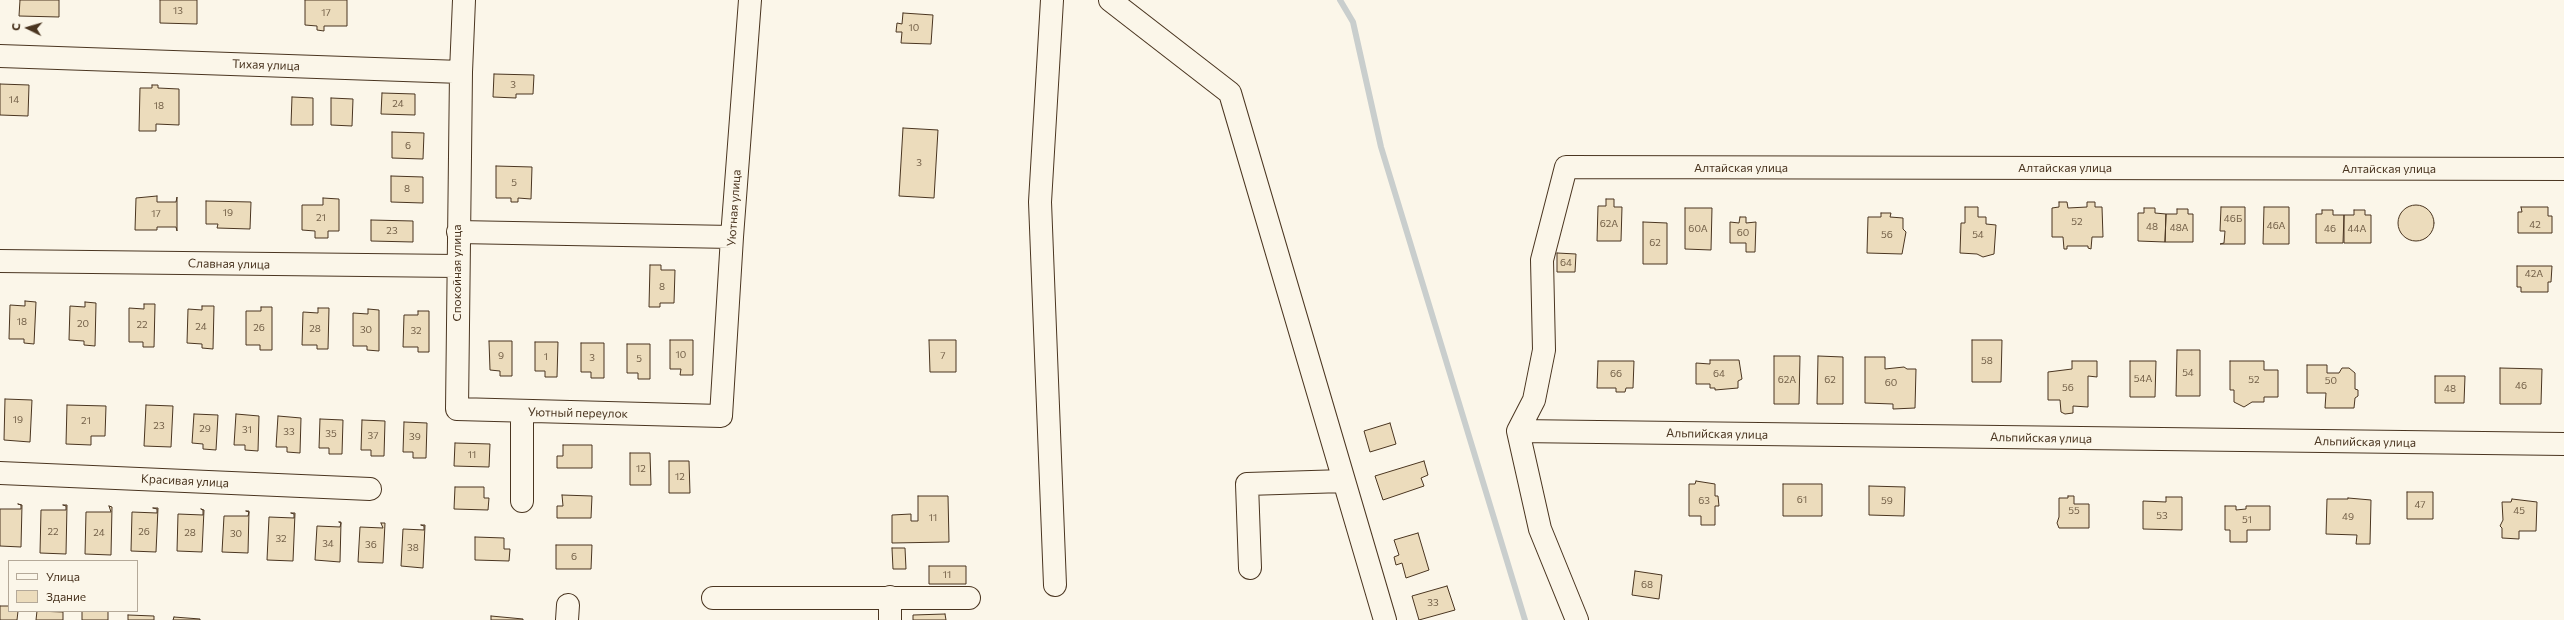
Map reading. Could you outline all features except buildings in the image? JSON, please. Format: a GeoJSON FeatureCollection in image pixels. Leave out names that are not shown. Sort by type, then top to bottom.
{"type":"FeatureCollection","features":[{"type":"Feature","properties":{"kind":"street"},"geometry":{"type":"LineString","coordinates":[[461,72],[464,0]]}},
{"type":"Feature","properties":{"kind":"street","name":"Уютная улица"},"geometry":{"type":"LineString","coordinates":[[721,416],[732,237],[750,0]]}},
{"type":"Feature","properties":{"kind":"street"},"geometry":{"type":"LineString","coordinates":[[1052,0],[1040,202],[1055,585]]}},
{"type":"Feature","properties":{"kind":"street"},"geometry":{"type":"LineString","coordinates":[[1110,0],[1230,92],[1385,620]]}},
{"type":"Feature","properties":{"kind":"street","name":"Тихая улица"},"geometry":{"type":"LineString","coordinates":[[0,56],[461,72]]}},
{"type":"Feature","properties":{"kind":"street","name":"Спокойная улица"},"geometry":{"type":"LineString","coordinates":[[461,72],[457,266],[457,409],[522,412]]}},
{"type":"Feature","properties":{"kind":"street","name":"Алтайская улица"},"geometry":{"type":"LineString","coordinates":[[1518,431],[1534,400],[1544,350],[1542,260],[1566,167],[2564,169]]}},
{"type":"Feature","properties":{"kind":"street"},"geometry":{"type":"LineString","coordinates":[[458,232],[732,237]]}},
{"type":"Feature","properties":{"kind":"street","name":"Славная улица"},"geometry":{"type":"LineString","coordinates":[[0,261],[457,266]]}},
{"type":"Feature","properties":{"kind":"street","name":"Уютный переулок"},"geometry":{"type":"LineString","coordinates":[[522,501],[522,412],[721,416]]}},
{"type":"Feature","properties":{"kind":"street"},"geometry":{"type":"LineString","coordinates":[[1518,431],[1540,529],[1577,620]]}},
{"type":"Feature","properties":{"kind":"street","name":"Альпийская улица"},"geometry":{"type":"LineString","coordinates":[[1518,431],[2564,444]]}},
{"type":"Feature","properties":{"kind":"street","name":"Красивая улица"},"geometry":{"type":"LineString","coordinates":[[0,473],[370,489]]}},
{"type":"Feature","properties":{"kind":"street"},"geometry":{"type":"LineString","coordinates":[[1250,568],[1247,484],[1344,481]]}},
{"type":"Feature","properties":{"kind":"street"},"geometry":{"type":"LineString","coordinates":[[890,597],[890,620]]}},
{"type":"Feature","properties":{"kind":"street"},"geometry":{"type":"LineString","coordinates":[[713,598],[969,598]]}},
{"type":"Feature","properties":{"kind":"waterway"},"geometry":{"type":"LineString","coordinates":[[1340,0],[1353,22],[1381,147],[1525,620]]}}]}
